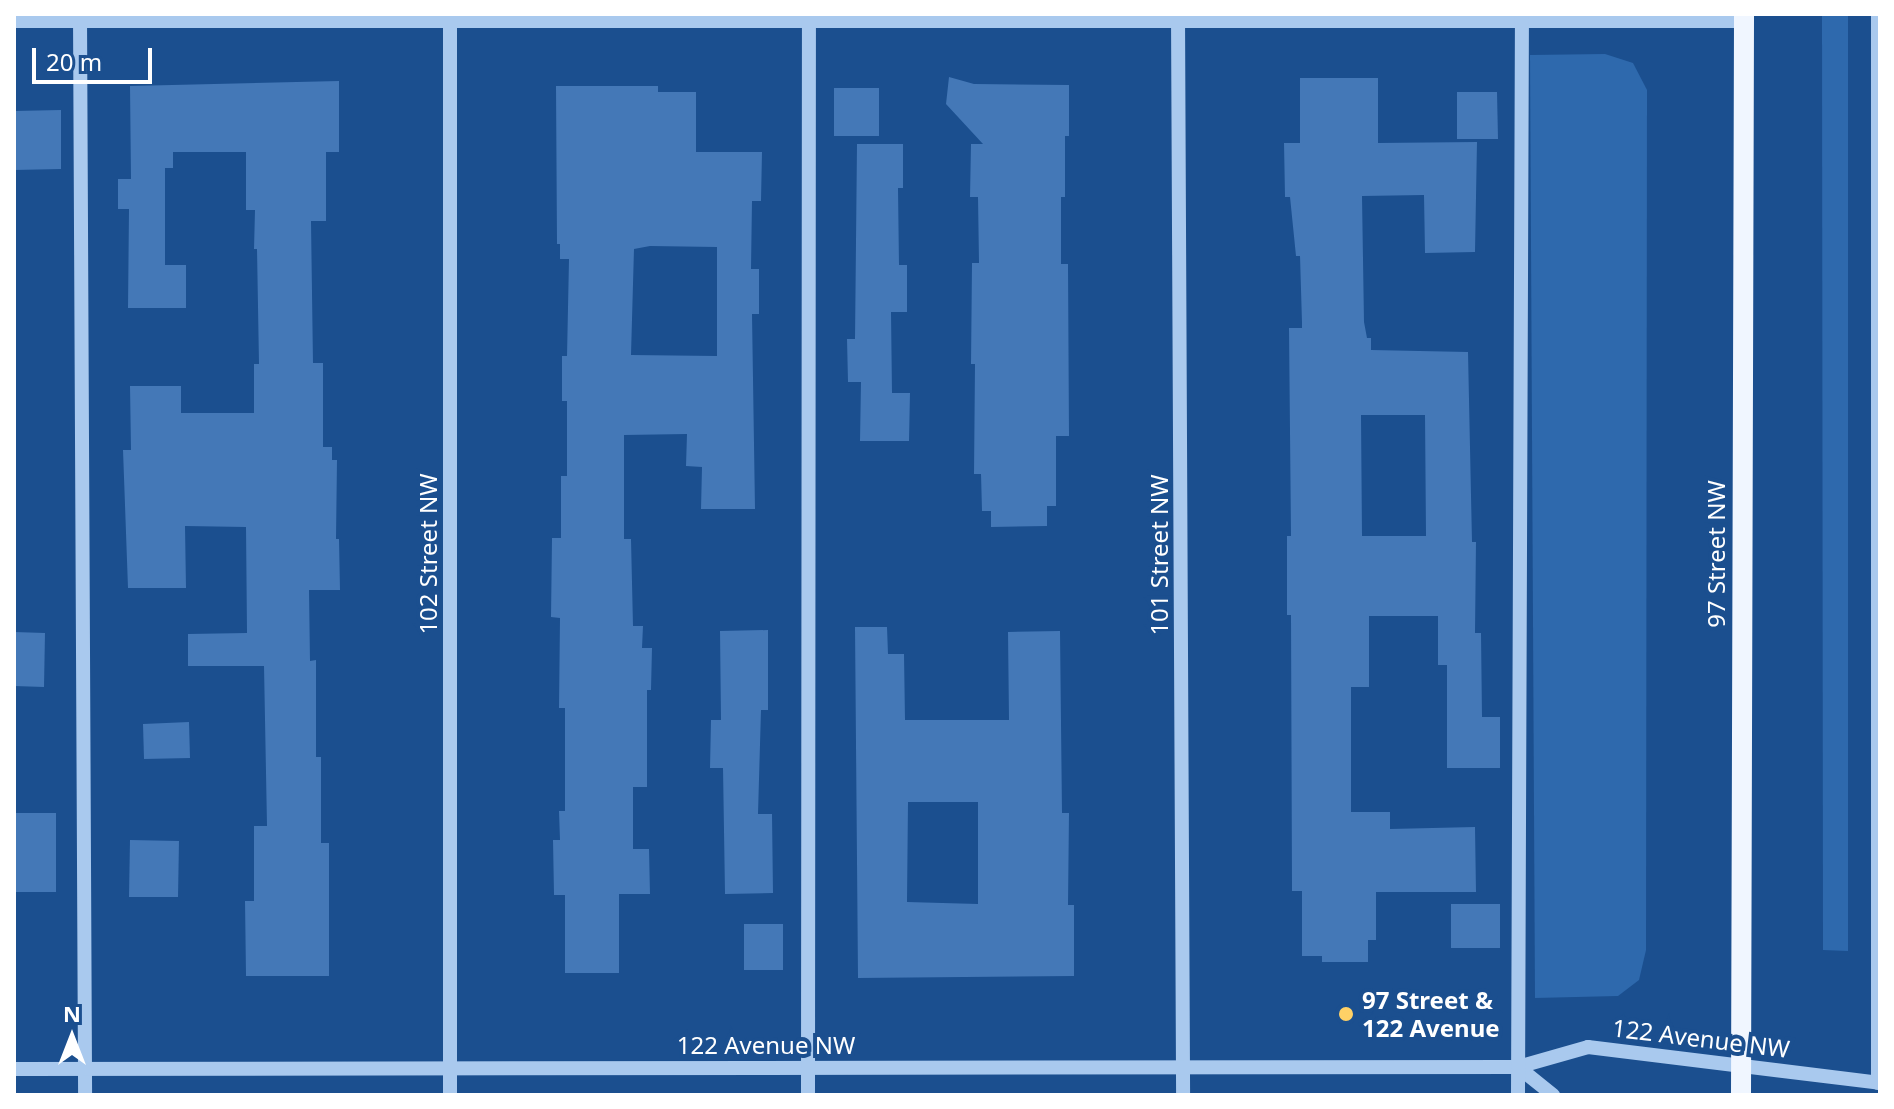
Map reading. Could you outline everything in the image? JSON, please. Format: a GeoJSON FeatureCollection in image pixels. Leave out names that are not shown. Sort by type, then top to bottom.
{"type":"FeatureCollection","features":[{"type":"Feature","properties":{"kind":"main road","name":"97 Street NW"},"geometry":{"type":"LineString","coordinates":[[1741,1095],[1744,18]]}},
{"type":"Feature","properties":{"kind":"street"},"geometry":{"type":"LineString","coordinates":[[14,21],[450,17],[1744,18]]}},
{"type":"Feature","properties":{"kind":"street","name":"102 Street NW"},"geometry":{"type":"LineString","coordinates":[[450,17],[450,1095]]}},
{"type":"Feature","properties":{"kind":"street"},"geometry":{"type":"LineString","coordinates":[[808,1095],[809,17]]}},
{"type":"Feature","properties":{"kind":"street","name":"101 Street NW"},"geometry":{"type":"LineString","coordinates":[[1178,17],[1183,1095]]}},
{"type":"Feature","properties":{"kind":"street"},"geometry":{"type":"LineString","coordinates":[[80,18],[85,1095]]}},
{"type":"Feature","properties":{"kind":"street"},"geometry":{"type":"LineString","coordinates":[[1518,1095],[1522,18]]}},
{"type":"Feature","properties":{"kind":"street"},"geometry":{"type":"LineString","coordinates":[[1879,19],[1879,1083]]}},
{"type":"Feature","properties":{"kind":"street","name":"122 Avenue NW"},"geometry":{"type":"LineString","coordinates":[[14,1069],[1518,1067],[1588,1047],[1879,1083]]}},
{"type":"Feature","properties":{"kind":"street"},"geometry":{"type":"LineString","coordinates":[[1518,1067],[1553,1095]]}},
{"type":"Feature","properties":{"kind":"shaded area"},"geometry":{"type":"Polygon","coordinates":[[[1822,14],[1848,14],[1848,951],[1823,950],[1822,14]]]}},
{"type":"Feature","properties":{"kind":"shaded area"},"geometry":{"type":"Polygon","coordinates":[[[1605,54],[1633,63],[1647,90],[1646,950],[1639,980],[1618,996],[1535,998],[1530,55],[1605,54]]]}},
{"type":"Feature","properties":{"kind":"building"},"geometry":{"type":"Polygon","coordinates":[[[949,77],[974,84],[1069,85],[1065,197],[1061,197],[1061,264],[1068,264],[1069,436],[1056,436],[1056,506],[1047,506],[1047,526],[991,527],[991,511],[982,511],[981,474],[974,474],[975,364],[971,364],[972,263],[979,263],[978,197],[970,197],[971,144],[983,144],[946,104],[949,77]]]}},
{"type":"Feature","properties":{"kind":"building"},"geometry":{"type":"Polygon","coordinates":[[[1300,78],[1378,78],[1378,143],[1477,142],[1475,252],[1425,253],[1424,195],[1362,196],[1364,322],[1367,338],[1371,338],[1371,350],[1468,352],[1472,542],[1476,542],[1475,633],[1481,633],[1482,717],[1500,717],[1500,768],[1447,768],[1447,665],[1438,665],[1438,616],[1369,616],[1369,687],[1351,687],[1351,812],[1390,812],[1390,829],[1475,827],[1476,892],[1376,892],[1376,940],[1368,940],[1368,962],[1322,962],[1322,956],[1302,956],[1302,891],[1292,891],[1291,615],[1287,615],[1287,536],[1291,536],[1289,328],[1302,328],[1302,323],[1300,256],[1296,256],[1290,197],[1285,197],[1284,143],[1300,143],[1300,78]],[[1361,415],[1362,536],[1426,536],[1425,415],[1361,415]]]}},
{"type":"Feature","properties":{"kind":"building"},"geometry":{"type":"Polygon","coordinates":[[[339,81],[339,152],[326,152],[326,221],[311,221],[313,363],[323,363],[323,447],[332,447],[332,460],[337,460],[336,539],[339,539],[340,590],[309,590],[310,661],[316,660],[316,757],[321,757],[321,843],[329,843],[329,976],[246,976],[245,901],[254,901],[254,826],[267,826],[264,666],[188,666],[188,634],[247,633],[246,527],[185,526],[186,588],[128,588],[123,450],[131,450],[130,386],[181,386],[181,413],[254,413],[254,364],[259,364],[257,249],[254,249],[255,210],[246,210],[246,152],[173,152],[173,168],[165,168],[165,265],[186,265],[186,308],[128,308],[129,209],[118,209],[118,179],[131,179],[130,86],[339,81]]]}},
{"type":"Feature","properties":{"kind":"building"},"geometry":{"type":"Polygon","coordinates":[[[556,86],[658,86],[658,92],[696,92],[696,152],[762,152],[761,201],[752,201],[751,269],[759,269],[759,314],[752,314],[755,509],[701,509],[702,467],[686,466],[687,434],[624,435],[624,539],[631,539],[633,626],[643,626],[642,648],[652,648],[651,690],[647,690],[647,787],[633,787],[633,849],[649,849],[650,894],[619,894],[619,973],[565,973],[565,895],[554,895],[553,840],[560,840],[559,811],[565,811],[565,708],[559,708],[560,618],[551,617],[552,538],[561,538],[561,476],[567,476],[567,401],[562,401],[562,356],[567,356],[569,259],[560,259],[560,244],[557,244],[556,86]],[[650,246],[634,249],[631,355],[717,356],[717,247],[650,246]]]}},
{"type":"Feature","properties":{"kind":"building"},"geometry":{"type":"Polygon","coordinates":[[[834,88],[879,88],[879,136],[834,136],[834,88]]]}},
{"type":"Feature","properties":{"kind":"building"},"geometry":{"type":"Polygon","coordinates":[[[1457,92],[1497,92],[1498,139],[1457,139],[1457,92]]]}},
{"type":"Feature","properties":{"kind":"building"},"geometry":{"type":"Polygon","coordinates":[[[61,110],[61,169],[14,170],[14,111],[61,110]]]}},
{"type":"Feature","properties":{"kind":"building"},"geometry":{"type":"Polygon","coordinates":[[[857,144],[903,144],[903,188],[898,188],[899,265],[907,265],[907,312],[891,312],[892,393],[910,393],[909,441],[860,441],[861,382],[848,382],[847,339],[855,339],[857,144]]]}},
{"type":"Feature","properties":{"kind":"building"},"geometry":{"type":"Polygon","coordinates":[[[855,627],[887,627],[888,654],[904,654],[905,720],[1009,720],[1008,632],[1060,631],[1062,813],[1069,813],[1068,905],[1074,905],[1074,976],[858,978],[855,627]],[[908,802],[907,902],[978,904],[978,802],[908,802]]]}},
{"type":"Feature","properties":{"kind":"building"},"geometry":{"type":"Polygon","coordinates":[[[768,630],[768,710],[761,710],[758,814],[772,814],[773,893],[725,894],[723,768],[710,768],[711,720],[721,720],[720,631],[768,630]]]}},
{"type":"Feature","properties":{"kind":"building"},"geometry":{"type":"Polygon","coordinates":[[[14,632],[45,633],[44,687],[14,686],[14,632]]]}},
{"type":"Feature","properties":{"kind":"building"},"geometry":{"type":"Polygon","coordinates":[[[189,722],[190,758],[144,759],[143,724],[189,722]]]}},
{"type":"Feature","properties":{"kind":"building"},"geometry":{"type":"Polygon","coordinates":[[[14,813],[56,813],[56,892],[14,892],[14,813]]]}},
{"type":"Feature","properties":{"kind":"building"},"geometry":{"type":"Polygon","coordinates":[[[130,840],[179,841],[178,897],[129,897],[130,840]]]}},
{"type":"Feature","properties":{"kind":"building"},"geometry":{"type":"Polygon","coordinates":[[[1451,904],[1500,904],[1500,948],[1451,948],[1451,904]]]}},
{"type":"Feature","properties":{"kind":"building"},"geometry":{"type":"Polygon","coordinates":[[[744,924],[783,924],[783,970],[744,970],[744,924]]]}},
{"type":"Feature","properties":{"kind":"place","name":"97 Street & 122 Avenue"},"geometry":{"type":"Point","coordinates":[1346,1014]}}]}
